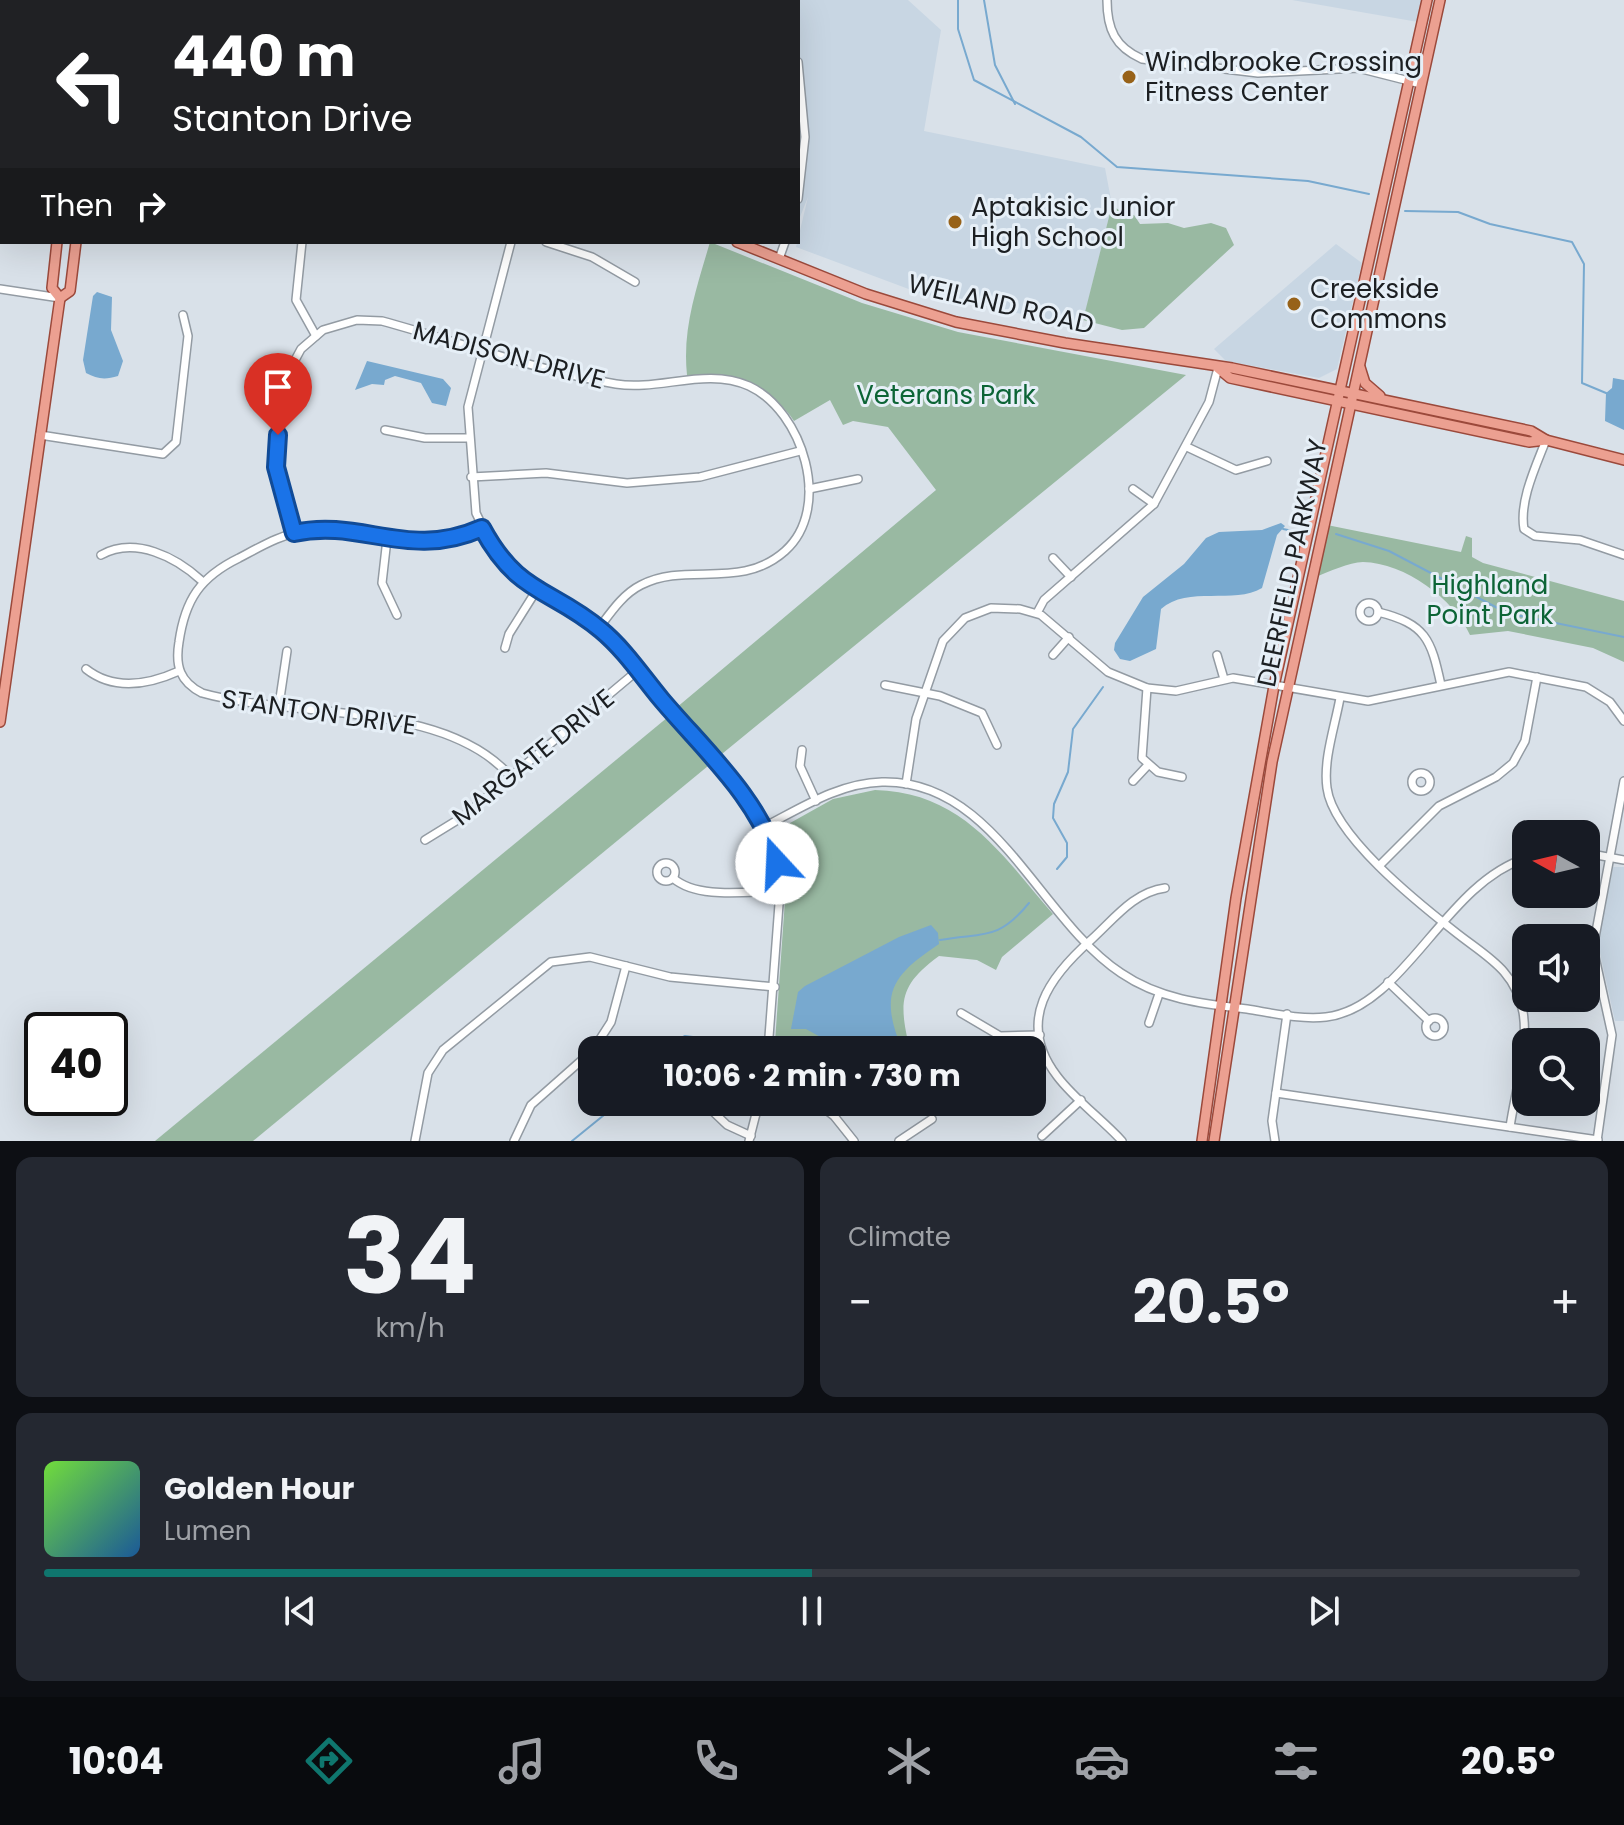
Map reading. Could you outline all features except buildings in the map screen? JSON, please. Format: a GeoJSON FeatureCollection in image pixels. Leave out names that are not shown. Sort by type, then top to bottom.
{"type":"FeatureCollection","features":[{"type":"Feature","properties":{"kind":"main road","name":"DEERFIELD PARKWAY"},"geometry":{"type":"LineString","coordinates":[[1214,1141],[1255,859],[1408,80],[1427,0]]}},
{"type":"Feature","properties":{"kind":"main road","name":"DEERFIELD PARKWAY"},"geometry":{"type":"LineString","coordinates":[[1202,1141],[1239,883],[1274,686],[1345,397],[1359,359],[1440,0]]}},
{"type":"Feature","properties":{"kind":"main road"},"geometry":{"type":"LineString","coordinates":[[57,244],[52,288],[60,298]]}},
{"type":"Feature","properties":{"kind":"main road"},"geometry":{"type":"LineString","coordinates":[[0,722],[60,298],[70,291],[76,244]]}},
{"type":"Feature","properties":{"kind":"main road","name":"WEILAND ROAD"},"geometry":{"type":"LineString","coordinates":[[742,244],[866,294],[956,322],[1218,368],[1529,442],[1546,440]]}},
{"type":"Feature","properties":{"kind":"main road"},"geometry":{"type":"LineString","coordinates":[[1359,359],[1365,383],[1386,400]]}},
{"type":"Feature","properties":{"kind":"main road","name":"WEILAND ROAD"},"geometry":{"type":"LineString","coordinates":[[1345,397],[1386,400],[1531,431],[1546,440],[1624,460]]}},
{"type":"Feature","properties":{"kind":"street"},"geometry":{"type":"LineString","coordinates":[[1107,0],[1112,34],[1129,53],[1142,59],[1258,73],[1350,68],[1421,84]]}},
{"type":"Feature","properties":{"kind":"street"},"geometry":{"type":"LineString","coordinates":[[800,83],[805,137],[800,181]]}},
{"type":"Feature","properties":{"kind":"street"},"geometry":{"type":"LineString","coordinates":[[294,533],[275,459],[287,375],[301,349],[316,336],[296,300],[302,244]]}},
{"type":"Feature","properties":{"kind":"street"},"geometry":{"type":"LineString","coordinates":[[510,244],[468,407],[473,501],[482,528],[505,563],[536,591],[599,628],[764,827],[777,863],[780,891],[770,1036]]}},
{"type":"Feature","properties":{"kind":"street"},"geometry":{"type":"LineString","coordinates":[[552,244],[592,257],[635,282]]}},
{"type":"Feature","properties":{"kind":"street"},"geometry":{"type":"LineString","coordinates":[[779,259],[784,244]]}},
{"type":"Feature","properties":{"kind":"street"},"geometry":{"type":"LineString","coordinates":[[0,289],[60,298]]}},
{"type":"Feature","properties":{"kind":"street"},"geometry":{"type":"LineString","coordinates":[[40,435],[163,454],[170,451],[176,442],[188,336],[183,315]]}},
{"type":"Feature","properties":{"kind":"street","name":"MADISON DRIVE"},"geometry":{"type":"LineString","coordinates":[[316,336],[334,325],[372,319],[621,385],[715,379],[746,385],[762,393],[782,412],[800,451],[809,489],[803,529],[777,558],[747,573],[664,579],[641,584],[619,602],[599,628]]}},
{"type":"Feature","properties":{"kind":"street"},"geometry":{"type":"LineString","coordinates":[[1037,613],[1044,600],[1154,504],[1209,402],[1218,368]]}},
{"type":"Feature","properties":{"kind":"street"},"geometry":{"type":"LineString","coordinates":[[385,430],[425,438],[468,438]]}},
{"type":"Feature","properties":{"kind":"street"},"geometry":{"type":"LineString","coordinates":[[1546,440],[1530,485],[1524,529],[1535,536],[1580,540],[1624,555]]}},
{"type":"Feature","properties":{"kind":"street"},"geometry":{"type":"LineString","coordinates":[[1187,447],[1236,470],[1267,461]]}},
{"type":"Feature","properties":{"kind":"street"},"geometry":{"type":"LineString","coordinates":[[471,477],[546,473],[627,483],[656,481],[716,476],[800,451]]}},
{"type":"Feature","properties":{"kind":"street"},"geometry":{"type":"LineString","coordinates":[[809,489],[858,479]]}},
{"type":"Feature","properties":{"kind":"street"},"geometry":{"type":"LineString","coordinates":[[1133,489],[1154,504]]}},
{"type":"Feature","properties":{"kind":"street"},"geometry":{"type":"LineString","coordinates":[[86,669],[99,679],[136,684],[151,683],[179,671],[177,653],[183,614],[202,581],[219,567],[294,533],[332,530],[387,539],[441,542],[482,528]]}},
{"type":"Feature","properties":{"kind":"street"},"geometry":{"type":"LineString","coordinates":[[387,539],[382,583],[397,615]]}},
{"type":"Feature","properties":{"kind":"street"},"geometry":{"type":"LineString","coordinates":[[101,555],[116,547],[165,554],[182,563],[202,581]]}},
{"type":"Feature","properties":{"kind":"street"},"geometry":{"type":"LineString","coordinates":[[1053,558],[1071,577]]}},
{"type":"Feature","properties":{"kind":"street"},"geometry":{"type":"LineString","coordinates":[[505,648],[509,634],[536,591]]}},
{"type":"Feature","properties":{"kind":"street"},"geometry":{"type":"LineString","coordinates":[[906,784],[916,719],[943,641],[965,618],[991,608],[1037,613],[1108,672],[1147,688],[1176,691],[1224,679],[1242,679],[1368,701],[1500,672],[1595,691],[1610,702],[1624,721]]}},
{"type":"Feature","properties":{"kind":"street"},"geometry":{"type":"LineString","coordinates":[[1378,612],[1400,617],[1425,635],[1441,685]]}},
{"type":"Feature","properties":{"kind":"street"},"geometry":{"type":"LineString","coordinates":[[1053,655],[1069,637]]}},
{"type":"Feature","properties":{"kind":"street"},"geometry":{"type":"LineString","coordinates":[[279,705],[287,651]]}},
{"type":"Feature","properties":{"kind":"street"},"geometry":{"type":"LineString","coordinates":[[1217,655],[1224,679]]}},
{"type":"Feature","properties":{"kind":"street","name":"STANTON DRIVE"},"geometry":{"type":"LineString","coordinates":[[179,671],[188,684],[202,693],[441,731],[490,755],[511,777]]}},
{"type":"Feature","properties":{"kind":"street","name":"MARGATE DRIVE"},"geometry":{"type":"LineString","coordinates":[[425,840],[452,825],[637,671]]}},
{"type":"Feature","properties":{"kind":"street"},"geometry":{"type":"LineString","coordinates":[[1380,865],[1439,806],[1496,777],[1513,763],[1525,741],[1537,677]]}},
{"type":"Feature","properties":{"kind":"street"},"geometry":{"type":"LineString","coordinates":[[885,685],[958,701],[982,713],[997,745]]}},
{"type":"Feature","properties":{"kind":"street"},"geometry":{"type":"LineString","coordinates":[[1147,688],[1142,758],[1158,772],[1182,777]]}},
{"type":"Feature","properties":{"kind":"street"},"geometry":{"type":"LineString","coordinates":[[1340,698],[1327,772],[1329,800],[1347,833],[1442,921],[1497,961],[1510,977],[1521,1002],[1524,1026],[1510,1127]]}},
{"type":"Feature","properties":{"kind":"street"},"geometry":{"type":"LineString","coordinates":[[802,750],[800,766],[816,801]]}},
{"type":"Feature","properties":{"kind":"street"},"geometry":{"type":"LineString","coordinates":[[1133,781],[1148,765]]}},
{"type":"Feature","properties":{"kind":"street"},"geometry":{"type":"LineString","coordinates":[[1276,1093],[1598,1141],[1612,1035],[1593,948],[1624,781]]}},
{"type":"Feature","properties":{"kind":"street"},"geometry":{"type":"LineString","coordinates":[[764,827],[816,801],[859,785],[906,784],[954,801],[977,818],[1088,943],[1119,972],[1159,994],[1287,1014],[1332,1016],[1364,1003],[1485,880],[1512,866]]}},
{"type":"Feature","properties":{"kind":"street"},"geometry":{"type":"LineString","coordinates":[[1426,790],[1439,806]]}},
{"type":"Feature","properties":{"kind":"street"},"geometry":{"type":"LineString","coordinates":[[1600,855],[1624,860]]}},
{"type":"Feature","properties":{"kind":"street"},"geometry":{"type":"LineString","coordinates":[[673,878],[683,885],[714,891],[780,891]]}},
{"type":"Feature","properties":{"kind":"street"},"geometry":{"type":"LineString","coordinates":[[1122,1141],[1052,1069],[1040,1035],[1041,1010],[1052,979],[1088,943],[1145,890],[1165,888]]}},
{"type":"Feature","properties":{"kind":"street"},"geometry":{"type":"LineString","coordinates":[[415,1141],[428,1073],[449,1044],[551,962],[581,956],[696,981],[775,987]]}},
{"type":"Feature","properties":{"kind":"street"},"geometry":{"type":"LineString","coordinates":[[602,1036],[611,1022],[626,966]]}},
{"type":"Feature","properties":{"kind":"street"},"geometry":{"type":"LineString","coordinates":[[1388,982],[1429,1021]]}},
{"type":"Feature","properties":{"kind":"street"},"geometry":{"type":"LineString","coordinates":[[1149,1023],[1159,994]]}},
{"type":"Feature","properties":{"kind":"street"},"geometry":{"type":"LineString","coordinates":[[961,1013],[1000,1036],[1040,1035]]}},
{"type":"Feature","properties":{"kind":"street"},"geometry":{"type":"LineString","coordinates":[[1275,1141],[1272,1121],[1287,1014]]}},
{"type":"Feature","properties":{"kind":"street"},"geometry":{"type":"LineString","coordinates":[[514,1141],[531,1105],[578,1063]]}},
{"type":"Feature","properties":{"kind":"street"},"geometry":{"type":"LineString","coordinates":[[1042,1136],[1081,1100]]}},
{"type":"Feature","properties":{"kind":"street"},"geometry":{"type":"LineString","coordinates":[[718,1116],[727,1125],[750,1138],[756,1116]]}},
{"type":"Feature","properties":{"kind":"street"},"geometry":{"type":"LineString","coordinates":[[834,1116],[854,1141]]}},
{"type":"Feature","properties":{"kind":"street"},"geometry":{"type":"LineString","coordinates":[[899,1141],[932,1119]]}},
{"type":"Feature","properties":{"kind":"shaded area","name":"Aptakisic Junior High School"},"geometry":{"type":"Polygon","coordinates":[[[800,0],[908,0],[941,30],[924,131],[1105,168],[1112,205],[1082,326],[922,294],[796,247],[800,244],[808,197],[800,217],[800,0]]]}},
{"type":"Feature","properties":{"kind":"shaded area"},"geometry":{"type":"Polygon","coordinates":[[[1292,0],[1423,0],[1418,22],[1292,0]]]}},
{"type":"Feature","properties":{"kind":"shaded area","name":"Creekside Commons"},"geometry":{"type":"Polygon","coordinates":[[[1336,244],[1362,263],[1337,369],[1319,378],[1226,361],[1214,349],[1336,244]]]}},
{"type":"Feature","properties":{"kind":"shaded area"},"geometry":{"type":"Polygon","coordinates":[[[1613,867],[1624,867],[1624,1021],[1615,1021],[1600,953],[1600,934],[1613,867]]]}},
{"type":"Feature","properties":{"kind":"green space"},"geometry":{"type":"Polygon","coordinates":[[[1112,205],[1123,213],[1134,215],[1140,224],[1168,223],[1184,228],[1211,223],[1226,228],[1234,245],[1144,328],[1122,330],[1083,320],[1112,205]]]}},
{"type":"Feature","properties":{"kind":"green space","name":"Veterans Park"},"geometry":{"type":"Polygon","coordinates":[[[709,244],[715,244],[862,303],[958,332],[1186,375],[717,758],[676,708],[936,490],[888,427],[853,421],[843,425],[830,400],[794,421],[772,397],[747,383],[687,375],[687,341],[696,291],[709,244]]]}},
{"type":"Feature","properties":{"kind":"green space","name":"Highland Point Park"},"geometry":{"type":"Polygon","coordinates":[[[1327,525],[1461,552],[1466,536],[1472,538],[1472,557],[1483,563],[1624,601],[1624,662],[1593,648],[1508,631],[1470,635],[1452,609],[1426,585],[1379,564],[1352,564],[1315,577],[1327,525]]]}},
{"type":"Feature","properties":{"kind":"green space"},"geometry":{"type":"Polygon","coordinates":[[[668,717],[708,766],[253,1141],[155,1141],[668,717]]]}},
{"type":"Feature","properties":{"kind":"green space"},"geometry":{"type":"Polygon","coordinates":[[[875,790],[905,793],[956,814],[997,849],[1053,914],[1002,957],[996,970],[977,960],[939,956],[916,977],[905,997],[907,1036],[775,1036],[785,900],[783,867],[774,832],[833,799],[875,790]]]}},
{"type":"Feature","properties":{"kind":"water"},"geometry":{"type":"Polygon","coordinates":[[[97,292],[112,297],[111,330],[123,361],[118,376],[109,378],[86,373],[83,360],[93,296],[97,292]]]}},
{"type":"Feature","properties":{"kind":"water"},"geometry":{"type":"Polygon","coordinates":[[[367,361],[443,379],[451,388],[446,406],[432,403],[421,383],[395,376],[385,380],[384,385],[372,384],[355,390],[367,361]]]}},
{"type":"Feature","properties":{"kind":"water"},"geometry":{"type":"Polygon","coordinates":[[[1613,378],[1624,380],[1624,430],[1605,421],[1606,393],[1612,388],[1613,378]]]}},
{"type":"Feature","properties":{"kind":"water"},"geometry":{"type":"Polygon","coordinates":[[[1281,523],[1285,526],[1277,535],[1262,588],[1251,593],[1197,596],[1172,602],[1161,609],[1156,649],[1130,661],[1120,659],[1114,650],[1115,643],[1143,597],[1184,564],[1206,538],[1219,532],[1262,530],[1281,523]]]}},
{"type":"Feature","properties":{"kind":"water"},"geometry":{"type":"Polygon","coordinates":[[[931,925],[938,933],[939,944],[911,965],[894,986],[891,1012],[897,1036],[819,1036],[806,1029],[791,1029],[798,992],[805,986],[899,937],[931,925]]]}},
{"type":"Feature","properties":{"kind":"waterway"},"geometry":{"type":"LineString","coordinates":[[958,0],[958,29],[974,80],[1081,137],[1117,167],[1308,181],[1369,194]]}},
{"type":"Feature","properties":{"kind":"waterway"},"geometry":{"type":"LineString","coordinates":[[984,0],[995,65],[1015,104]]}},
{"type":"Feature","properties":{"kind":"waterway"},"geometry":{"type":"LineString","coordinates":[[1405,211],[1458,212],[1490,224],[1572,242],[1584,264],[1582,383],[1606,393]]}},
{"type":"Feature","properties":{"kind":"waterway"},"geometry":{"type":"LineString","coordinates":[[1283,529],[1293,531]]}},
{"type":"Feature","properties":{"kind":"waterway"},"geometry":{"type":"LineString","coordinates":[[1336,534],[1389,551],[1507,613],[1624,637]]}},
{"type":"Feature","properties":{"kind":"waterway"},"geometry":{"type":"LineString","coordinates":[[1057,869],[1067,857],[1067,843],[1053,818],[1054,804],[1068,772],[1073,729],[1103,687]]}},
{"type":"Feature","properties":{"kind":"waterway"},"geometry":{"type":"LineString","coordinates":[[940,940],[998,930],[1029,903]]}},
{"type":"Feature","properties":{"kind":"waterway"},"geometry":{"type":"LineString","coordinates":[[572,1141],[603,1116]]}},
{"type":"Feature","properties":{"kind":"place","name":"Windbrooke Crossing Fitness Center"},"geometry":{"type":"Point","coordinates":[1129,77]}},
{"type":"Feature","properties":{"kind":"place","name":"Aptakisic Junior High School"},"geometry":{"type":"Point","coordinates":[955,222]}},
{"type":"Feature","properties":{"kind":"place","name":"Creekside Commons"},"geometry":{"type":"Point","coordinates":[1294,304]}},
{"type":"Feature","properties":{"kind":"route"},"geometry":{"type":"LineString","coordinates":[[278,435],[276,467],[294,533],[332,530],[429,543],[452,540],[482,528],[497,553],[521,580],[588,619],[621,649],[755,812],[777,863]]}}]}
